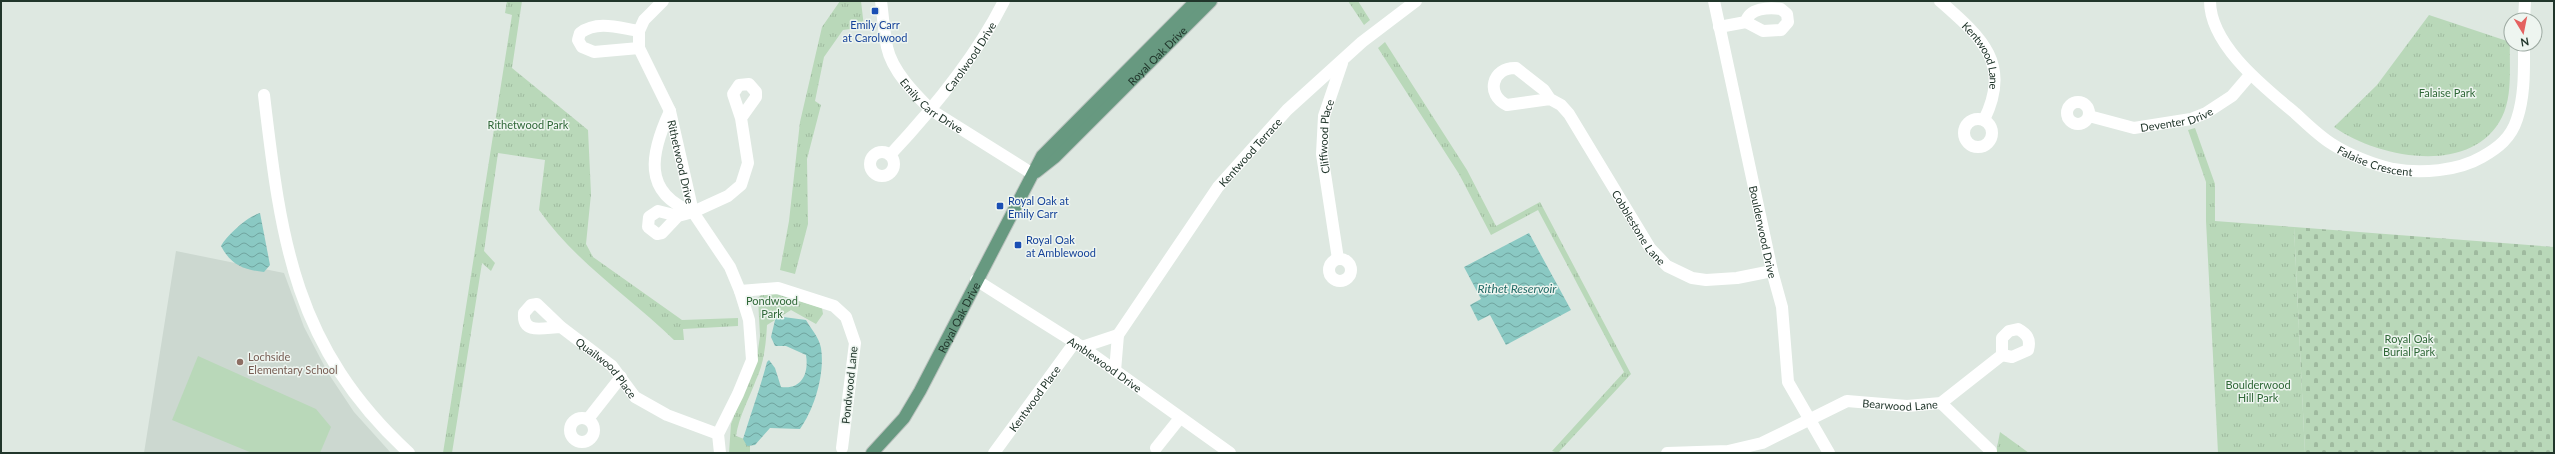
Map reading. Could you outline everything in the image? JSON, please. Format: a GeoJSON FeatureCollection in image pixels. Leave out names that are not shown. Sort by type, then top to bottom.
{"type":"FeatureCollection","features":[{"type":"Feature","properties":{"kind":"main road","name":"Royal Oak Drive"},"geometry":{"type":"LineString","coordinates":[[872,453],[904,418],[1042,156],[1196,1]]}},
{"type":"Feature","properties":{"kind":"main road","name":"Royal Oak Drive"},"geometry":{"type":"LineString","coordinates":[[1033,174],[1055,157],[1211,1]]}},
{"type":"Feature","properties":{"kind":"street"},"geometry":{"type":"LineString","coordinates":[[639,48],[594,52],[582,48],[578,40],[580,33],[588,27],[604,25],[639,32],[644,20],[663,1]]}},
{"type":"Feature","properties":{"kind":"street","name":"Emily Carr Drive"},"geometry":{"type":"LineString","coordinates":[[880,1],[887,49],[905,81],[931,110],[1033,174]]}},
{"type":"Feature","properties":{"kind":"street","name":"Carolwood Drive"},"geometry":{"type":"LineString","coordinates":[[890,155],[931,110],[990,31],[1004,1]]}},
{"type":"Feature","properties":{"kind":"street","name":"Kentwood Terrace"},"geometry":{"type":"LineString","coordinates":[[1118,334],[1218,187],[1287,110],[1342,62],[1362,42],[1416,1]]}},
{"type":"Feature","properties":{"kind":"street","name":"Boulderwood Drive"},"geometry":{"type":"LineString","coordinates":[[1714,1],[1772,271],[1782,307],[1788,382],[1829,453]]}},
{"type":"Feature","properties":{"kind":"street","name":"Kentwood Lane"},"geometry":{"type":"LineString","coordinates":[[1940,1],[1984,44],[1993,63],[1993,83],[1984,120]]}},
{"type":"Feature","properties":{"kind":"street","name":"Falaise Crescent"},"geometry":{"type":"LineString","coordinates":[[2210,1],[2210,9],[2225,44],[2250,75],[2332,144],[2348,153],[2393,169],[2434,170],[2470,164],[2502,146],[2517,120],[2524,87],[2524,52]]}},
{"type":"Feature","properties":{"kind":"street"},"geometry":{"type":"LineString","coordinates":[[2524,1],[2524,12]]}},
{"type":"Feature","properties":{"kind":"street"},"geometry":{"type":"LineString","coordinates":[[1719,28],[1746,22]]}},
{"type":"Feature","properties":{"kind":"street","name":"Rithetwood Drive"},"geometry":{"type":"LineString","coordinates":[[639,32],[639,48],[670,112],[693,212],[715,242],[730,267],[740,291],[749,320],[752,360],[738,394],[718,434]]}},
{"type":"Feature","properties":{"kind":"street","name":"Cliffwood Place"},"geometry":{"type":"LineString","coordinates":[[1338,259],[1322,154],[1324,116],[1342,62]]}},
{"type":"Feature","properties":{"kind":"street","name":"Deventer Drive"},"geometry":{"type":"LineString","coordinates":[[2089,116],[2134,128],[2191,118],[2206,113],[2232,96],[2250,75]]}},
{"type":"Feature","properties":{"kind":"street"},"geometry":{"type":"LineString","coordinates":[[264,95],[282,226],[302,300],[328,356],[354,395],[389,435],[408,453]]}},
{"type":"Feature","properties":{"kind":"street","name":"Cobblestone Lane"},"geometry":{"type":"LineString","coordinates":[[1550,99],[1560,105],[1579,127],[1650,248],[1667,266],[1692,278],[1706,280],[1737,278],[1772,271]]}},
{"type":"Feature","properties":{"kind":"street","name":"Rithetwood Drive"},"geometry":{"type":"LineString","coordinates":[[670,112],[654,151],[653,162],[655,172],[663,192],[679,207],[693,212]]}},
{"type":"Feature","properties":{"kind":"street"},"geometry":{"type":"LineString","coordinates":[[678,216],[693,212],[728,196],[741,185],[748,163],[741,118]]}},
{"type":"Feature","properties":{"kind":"street","name":"Amblewood Drive"},"geometry":{"type":"LineString","coordinates":[[976,280],[1078,345],[1230,453]]}},
{"type":"Feature","properties":{"kind":"street","name":"Pondwood Lane"},"geometry":{"type":"LineString","coordinates":[[740,291],[778,288],[834,306],[846,317],[855,343],[842,448]]}},
{"type":"Feature","properties":{"kind":"street","name":"Quailwood Place"},"geometry":{"type":"LineString","coordinates":[[561,327],[535,330],[525,324],[524,313],[532,304],[537,304],[561,327],[600,357],[621,377],[635,397],[647,404],[718,434]]}},
{"type":"Feature","properties":{"kind":"street"},"geometry":{"type":"LineString","coordinates":[[1078,345],[1118,334],[1116,371]]}},
{"type":"Feature","properties":{"kind":"street","name":"Kentwood Place"},"geometry":{"type":"LineString","coordinates":[[994,453],[1078,345]]}},
{"type":"Feature","properties":{"kind":"street","name":"Bearwood Lane"},"geometry":{"type":"LineString","coordinates":[[1667,453],[1728,451],[1762,443],[1811,421],[1847,401],[1907,406],[1941,403],[2002,355]]}},
{"type":"Feature","properties":{"kind":"street"},"geometry":{"type":"LineString","coordinates":[[588,419],[621,377]]}},
{"type":"Feature","properties":{"kind":"street"},"geometry":{"type":"LineString","coordinates":[[1941,403],[1992,451]]}},
{"type":"Feature","properties":{"kind":"street"},"geometry":{"type":"LineString","coordinates":[[1156,448],[1180,418]]}},
{"type":"Feature","properties":{"kind":"street"},"geometry":{"type":"LineString","coordinates":[[718,434],[720,453]]}},
{"type":"Feature","properties":{"kind":"shaded area","name":"Lochside Elementary School"},"geometry":{"type":"Polygon","coordinates":[[[176,251],[284,273],[304,327],[328,373],[354,412],[391,453],[144,453],[176,251]]]}},
{"type":"Feature","properties":{"kind":"green space","name":"Rithetwood Park"},"geometry":{"type":"Polygon","coordinates":[[[507,1],[522,1],[512,68],[588,130],[591,194],[586,244],[593,257],[682,320],[738,318],[738,326],[683,329],[684,340],[674,340],[586,263],[553,229],[539,210],[545,160],[498,153],[484,251],[495,263],[491,271],[482,263],[452,453],[443,453],[512,15],[505,13],[507,1]]]}},
{"type":"Feature","properties":{"kind":"green space","name":"Pondwood Park"},"geometry":{"type":"Polygon","coordinates":[[[840,1],[861,1],[864,27],[843,30],[824,57],[815,101],[821,105],[807,159],[808,224],[795,274],[780,270],[789,221],[800,122],[822,27],[840,1]]]}},
{"type":"Feature","properties":{"kind":"green space"},"geometry":{"type":"Polygon","coordinates":[[[1348,1],[1358,1],[1370,20],[1364,25],[1348,1]]]}},
{"type":"Feature","properties":{"kind":"green space","name":"Falaise Park"},"geometry":{"type":"Polygon","coordinates":[[[2429,15],[2503,40],[2503,52],[2510,52],[2508,99],[2502,117],[2488,136],[2469,148],[2447,155],[2423,156],[2399,153],[2375,147],[2353,138],[2334,127],[2377,85],[2429,15]]]}},
{"type":"Feature","properties":{"kind":"green space"},"geometry":{"type":"Polygon","coordinates":[[[1385,42],[1467,170],[1496,226],[1540,202],[1631,374],[1558,453],[1552,451],[1624,372],[1538,210],[1491,235],[1459,174],[1378,48],[1385,42]]]}},
{"type":"Feature","properties":{"kind":"green space","name":"Boulderwood Hill Park"},"geometry":{"type":"Polygon","coordinates":[[[2195,128],[2215,184],[2215,221],[2294,227],[2305,453],[2218,453],[2206,221],[2206,182],[2188,130],[2195,128]]]}},
{"type":"Feature","properties":{"kind":"green space","name":"Royal Oak Burial Park"},"geometry":{"type":"Polygon","coordinates":[[[2294,227],[2554,247],[2554,453],[2305,453],[2294,227]]]}},
{"type":"Feature","properties":{"kind":"green space","name":"Pondwood Park"},"geometry":{"type":"Polygon","coordinates":[[[773,293],[822,308],[823,314],[816,324],[791,310],[767,325],[763,360],[737,429],[736,436],[750,441],[750,453],[729,453],[731,424],[757,357],[760,336],[758,298],[762,294],[773,293]]]}},
{"type":"Feature","properties":{"kind":"green space"},"geometry":{"type":"Polygon","coordinates":[[[198,356],[316,409],[331,427],[320,453],[252,453],[172,420],[198,356]]]}},
{"type":"Feature","properties":{"kind":"green space"},"geometry":{"type":"Polygon","coordinates":[[[2000,432],[2029,453],[1996,453],[2000,432]]]}},
{"type":"Feature","properties":{"kind":"water"},"geometry":{"type":"Polygon","coordinates":[[[260,213],[270,265],[264,272],[244,268],[234,262],[229,258],[221,246],[238,226],[260,213]]]}},
{"type":"Feature","properties":{"kind":"water","name":"Rithet Reservoir"},"geometry":{"type":"Polygon","coordinates":[[[1529,233],[1571,310],[1506,345],[1490,315],[1478,321],[1470,305],[1481,299],[1464,267],[1529,233]]]}},
{"type":"Feature","properties":{"kind":"water"},"geometry":{"type":"Polygon","coordinates":[[[776,316],[806,320],[817,337],[821,348],[822,358],[822,368],[818,390],[810,411],[800,429],[770,428],[755,445],[747,446],[743,439],[767,362],[769,360],[775,368],[781,387],[794,386],[799,383],[805,374],[807,362],[806,355],[786,346],[775,346],[771,337],[776,316]]]}},
{"type":"Feature","properties":{"kind":"place","name":"Emily Carr at Carolwood"},"geometry":{"type":"Point","coordinates":[875,11]}},
{"type":"Feature","properties":{"kind":"place","name":"Royal Oak at Emily Carr"},"geometry":{"type":"Point","coordinates":[1000,206]}},
{"type":"Feature","properties":{"kind":"place","name":"Royal Oak at Amblewood"},"geometry":{"type":"Point","coordinates":[1018,245]}},
{"type":"Feature","properties":{"kind":"place","name":"Lochside Elementary School"},"geometry":{"type":"Point","coordinates":[240,362]}}]}
